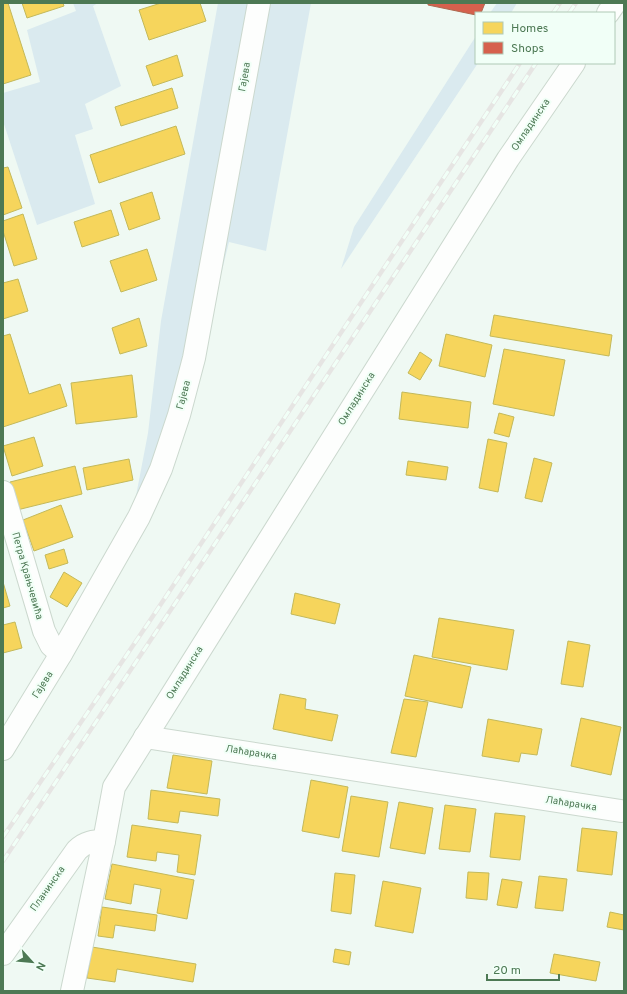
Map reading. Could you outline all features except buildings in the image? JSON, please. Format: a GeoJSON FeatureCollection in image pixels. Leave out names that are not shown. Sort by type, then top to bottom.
{"type":"FeatureCollection","features":[{"type":"Feature","properties":{"kind":"street","name":"Гајева"},"geometry":{"type":"LineString","coordinates":[[3,749],[61,654],[139,517],[161,469],[179,415],[195,350],[259,3]]}},
{"type":"Feature","properties":{"kind":"street"},"geometry":{"type":"LineString","coordinates":[[609,12],[615,3]]}},
{"type":"Feature","properties":{"kind":"street","name":"Омладинска"},"geometry":{"type":"LineString","coordinates":[[145,737],[508,159],[573,64]]}},
{"type":"Feature","properties":{"kind":"street","name":"Петра Крањчевића"},"geometry":{"type":"LineString","coordinates":[[3,492],[44,631],[51,645],[61,654]]}},
{"type":"Feature","properties":{"kind":"street"},"geometry":{"type":"LineString","coordinates":[[72,991],[114,787],[145,737]]}},
{"type":"Feature","properties":{"kind":"street","name":"Лаћарачка"},"geometry":{"type":"LineString","coordinates":[[145,737],[621,811]]}},
{"type":"Feature","properties":{"kind":"street","name":"Планинска"},"geometry":{"type":"LineString","coordinates":[[3,954],[76,850],[92,841],[104,841]]}},
{"type":"Feature","properties":{"kind":"shaded area"},"geometry":{"type":"Polygon","coordinates":[[[73,3],[98,3],[93,6],[121,86],[85,104],[93,129],[75,135],[95,204],[37,225],[3,121],[3,93],[40,82],[27,30],[76,11],[73,3]]]}},
{"type":"Feature","properties":{"kind":"shaded area"},"geometry":{"type":"Polygon","coordinates":[[[218,3],[311,3],[266,251],[229,242],[181,439],[123,564],[148,433],[161,321],[218,3]]]}},
{"type":"Feature","properties":{"kind":"shaded area"},"geometry":{"type":"Polygon","coordinates":[[[497,3],[517,3],[512,12],[491,12],[497,3]]]}},
{"type":"Feature","properties":{"kind":"shaded area"},"geometry":{"type":"Polygon","coordinates":[[[475,38],[475,64],[477,64],[341,269],[354,227],[475,38]]]}},
{"type":"Feature","properties":{"kind":"railway"},"geometry":{"type":"LineString","coordinates":[[554,12],[560,3]]}},
{"type":"Feature","properties":{"kind":"railway"},"geometry":{"type":"LineString","coordinates":[[570,12],[576,3]]}},
{"type":"Feature","properties":{"kind":"railway"},"geometry":{"type":"LineString","coordinates":[[3,837],[149,622],[519,64]]}},
{"type":"Feature","properties":{"kind":"railway"},"geometry":{"type":"LineString","coordinates":[[3,861],[535,64]]}}]}
